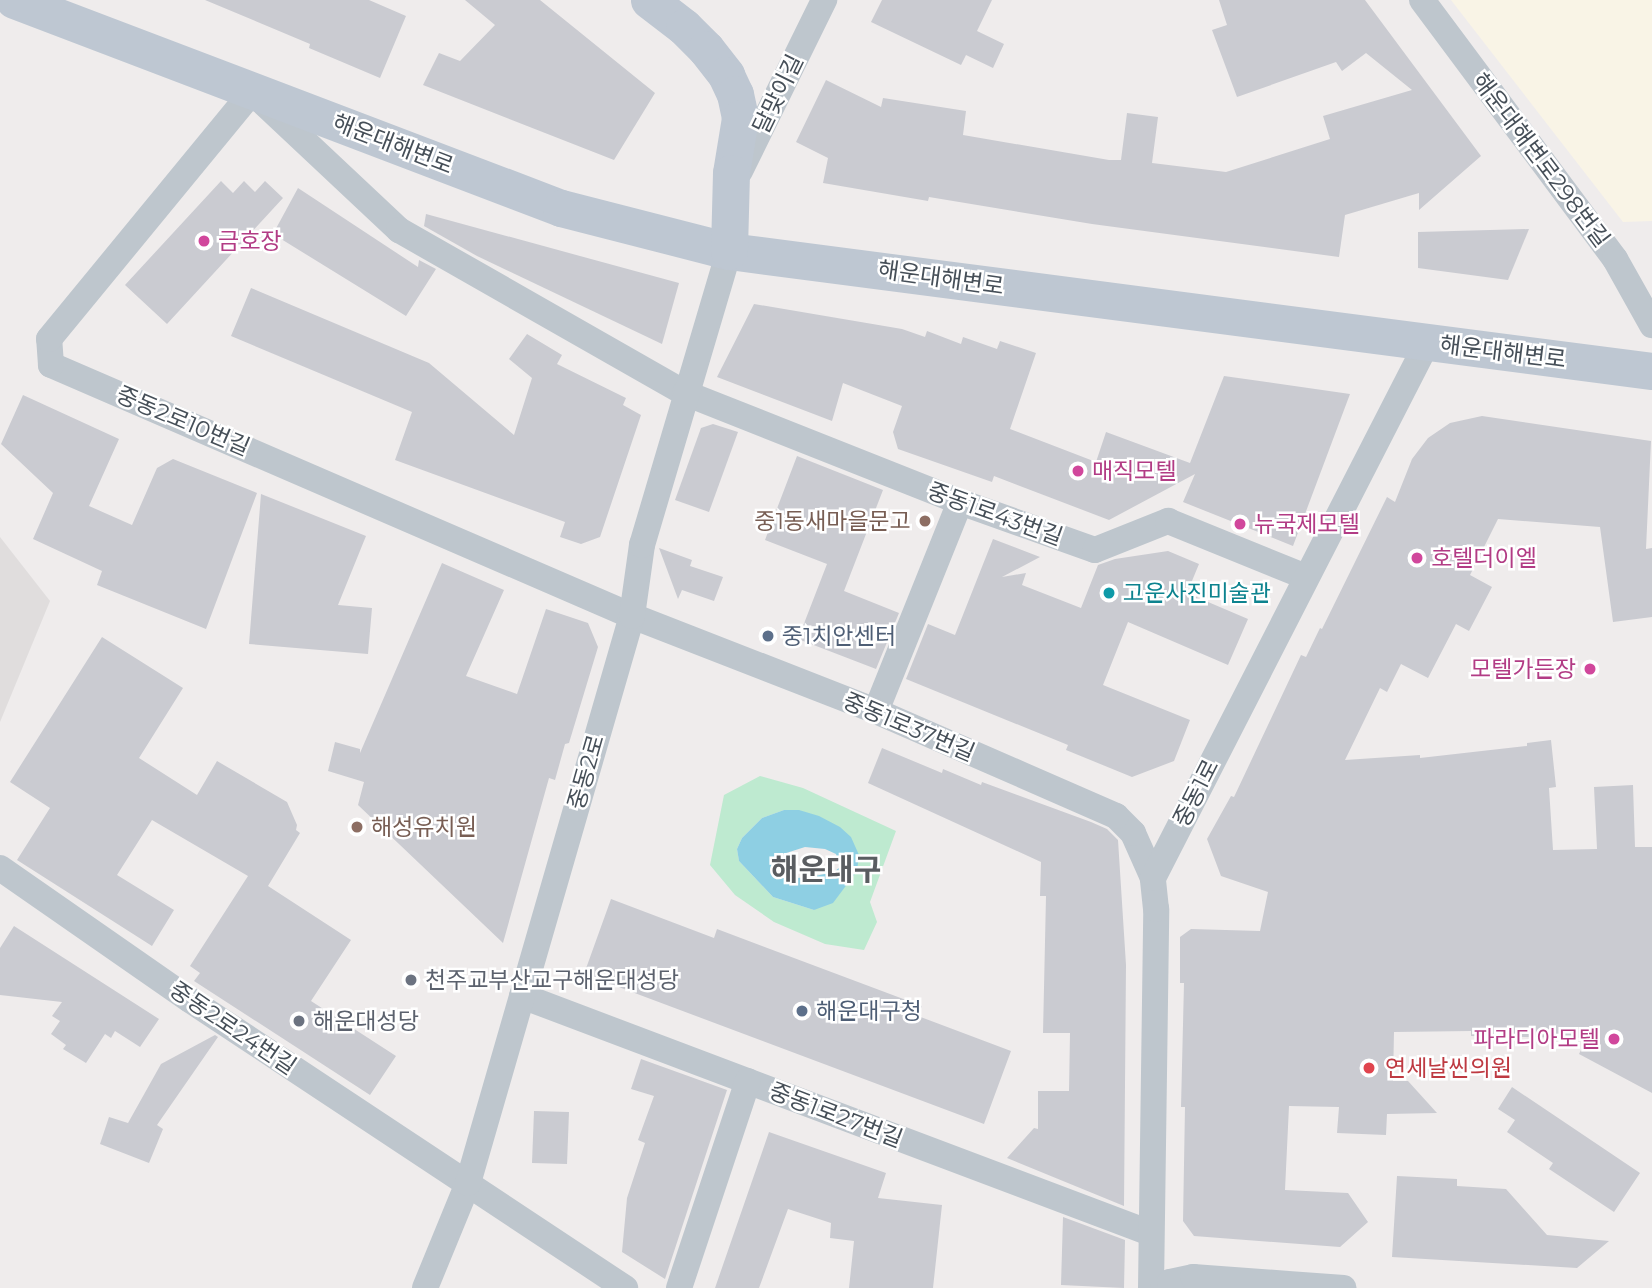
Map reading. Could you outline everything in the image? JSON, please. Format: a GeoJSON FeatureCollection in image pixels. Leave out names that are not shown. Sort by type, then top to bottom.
{"type":"FeatureCollection","features":[{"type":"Feature","properties":{"kind":"main road","name":"해운대해변로"},"geometry":{"type":"LineString","coordinates":[[14,0],[561,208],[729,251],[1652,371]]}},
{"type":"Feature","properties":{"kind":"main road","name":"달맞이길"},"geometry":{"type":"LineString","coordinates":[[649,0],[684,27],[706,49],[726,75],[735,93],[740,118],[731,173],[729,251]]}},
{"type":"Feature","properties":{"kind":"street","name":"달맞이길"},"geometry":{"type":"LineString","coordinates":[[732,188],[824,0]]}},
{"type":"Feature","properties":{"kind":"street","name":"해운대해변로298번길"},"geometry":{"type":"LineString","coordinates":[[1422,0],[1615,259],[1652,325]]}},
{"type":"Feature","properties":{"kind":"street","name":"해운대해변로"},"geometry":{"type":"LineString","coordinates":[[252,92],[399,230],[685,393]]}},
{"type":"Feature","properties":{"kind":"street","name":"중동2로10번길"},"geometry":{"type":"LineString","coordinates":[[252,92],[49,339],[51,365],[632,616]]}},
{"type":"Feature","properties":{"kind":"street","name":"중동2로"},"geometry":{"type":"LineString","coordinates":[[425,1288],[468,1184],[632,616],[642,545],[729,251]]}},
{"type":"Feature","properties":{"kind":"street","name":"중동1로"},"geometry":{"type":"LineString","coordinates":[[1153,878],[1427,343]]}},
{"type":"Feature","properties":{"kind":"street","name":"중동1로43번길"},"geometry":{"type":"LineString","coordinates":[[685,393],[960,502],[1095,550],[1168,521],[1306,577]]}},
{"type":"Feature","properties":{"kind":"street"},"geometry":{"type":"LineString","coordinates":[[876,712],[960,502]]}},
{"type":"Feature","properties":{"kind":"street","name":"중동1로37번길"},"geometry":{"type":"LineString","coordinates":[[632,616],[876,712],[1116,816],[1133,833],[1153,878]]}},
{"type":"Feature","properties":{"kind":"street","name":"중동2로24번길"},"geometry":{"type":"LineString","coordinates":[[0,868],[190,1000],[625,1288]]}},
{"type":"Feature","properties":{"kind":"street"},"geometry":{"type":"LineString","coordinates":[[1151,1288],[1156,909],[1153,878]]}},
{"type":"Feature","properties":{"kind":"street","name":"중동1로27번길"},"geometry":{"type":"LineString","coordinates":[[523,996],[1150,1233]]}},
{"type":"Feature","properties":{"kind":"street"},"geometry":{"type":"LineString","coordinates":[[679,1288],[748,1081]]}},
{"type":"Feature","properties":{"kind":"street"},"geometry":{"type":"LineString","coordinates":[[1163,1288],[1170,1282],[1193,1277],[1344,1288]]}},
{"type":"Feature","properties":{"kind":"shaded area"},"geometry":{"type":"Polygon","coordinates":[[[1451,0],[1652,0],[1652,221],[1623,222],[1451,0]]]}},
{"type":"Feature","properties":{"kind":"shaded area"},"geometry":{"type":"Polygon","coordinates":[[[0,537],[50,601],[0,722],[0,537]]]}},
{"type":"Feature","properties":{"kind":"green space"},"geometry":{"type":"Polygon","coordinates":[[[760,776],[803,788],[896,831],[870,902],[877,922],[864,950],[825,944],[774,922],[735,895],[710,865],[724,795],[760,776]],[[784,810],[762,818],[742,838],[737,849],[739,861],[773,897],[814,910],[857,871],[784,810]]]}},
{"type":"Feature","properties":{"kind":"water"},"geometry":{"type":"Polygon","coordinates":[[[784,810],[799,810],[819,816],[840,827],[851,837],[859,855],[857,871],[833,903],[814,910],[773,897],[739,861],[737,849],[742,838],[762,818],[784,810]],[[805,847],[783,854],[780,863],[786,873],[797,878],[834,872],[840,867],[836,854],[825,849],[805,847]]]}},
{"type":"Feature","properties":{"kind":"building"},"geometry":{"type":"Polygon","coordinates":[[[205,0],[369,0],[406,16],[380,78],[309,48],[310,44],[205,0]]]}},
{"type":"Feature","properties":{"kind":"building"},"geometry":{"type":"Polygon","coordinates":[[[465,0],[540,0],[655,93],[614,160],[423,85],[439,53],[460,61],[495,25],[465,0]]]}},
{"type":"Feature","properties":{"kind":"building"},"geometry":{"type":"Polygon","coordinates":[[[882,0],[992,0],[977,31],[1004,44],[993,68],[966,55],[961,65],[871,22],[882,0]]]}},
{"type":"Feature","properties":{"kind":"building"},"geometry":{"type":"Polygon","coordinates":[[[1219,0],[1365,0],[1481,156],[1419,210],[1419,193],[1345,215],[1339,257],[1092,224],[929,197],[928,201],[823,183],[828,158],[796,142],[826,80],[881,107],[883,98],[966,111],[963,135],[1109,160],[1121,160],[1127,113],[1158,117],[1152,163],[1226,172],[1330,139],[1323,116],[1412,90],[1366,53],[1342,71],[1336,62],[1237,97],[1212,30],[1227,25],[1219,0]]]}},
{"type":"Feature","properties":{"kind":"building","name":"금호장"},"geometry":{"type":"Polygon","coordinates":[[[221,181],[233,193],[244,181],[255,192],[265,181],[283,198],[167,324],[125,285],[221,181]]]}},
{"type":"Feature","properties":{"kind":"building"},"geometry":{"type":"Polygon","coordinates":[[[298,188],[418,267],[419,260],[436,269],[406,316],[273,234],[298,188]]]}},
{"type":"Feature","properties":{"kind":"building"},"geometry":{"type":"Polygon","coordinates":[[[426,214],[679,283],[662,344],[477,256],[424,226],[426,214]]]}},
{"type":"Feature","properties":{"kind":"building"},"geometry":{"type":"Polygon","coordinates":[[[1529,229],[1508,280],[1418,268],[1418,232],[1529,229]]]}},
{"type":"Feature","properties":{"kind":"building"},"geometry":{"type":"Polygon","coordinates":[[[251,288],[429,363],[514,435],[532,378],[509,359],[527,334],[562,355],[557,364],[626,398],[623,405],[641,415],[600,537],[581,544],[560,537],[565,522],[395,460],[412,412],[231,336],[251,288]]]}},
{"type":"Feature","properties":{"kind":"building"},"geometry":{"type":"Polygon","coordinates":[[[754,304],[902,329],[925,337],[927,331],[961,344],[963,337],[997,349],[1000,341],[1036,353],[1010,429],[1096,462],[1106,432],[1190,463],[1224,376],[1350,394],[1293,546],[1183,502],[1195,474],[1109,520],[994,476],[992,482],[898,449],[893,432],[902,406],[843,383],[832,421],[717,377],[754,304]]]}},
{"type":"Feature","properties":{"kind":"building"},"geometry":{"type":"Polygon","coordinates":[[[23,395],[119,439],[89,506],[132,525],[157,468],[173,459],[257,493],[206,629],[97,585],[102,571],[33,539],[53,493],[1,444],[23,395]]]}},
{"type":"Feature","properties":{"kind":"building"},"geometry":{"type":"Polygon","coordinates":[[[1482,416],[1651,441],[1646,549],[1652,548],[1652,617],[1613,622],[1600,527],[1498,519],[1470,575],[1492,587],[1469,631],[1456,624],[1428,678],[1401,664],[1387,692],[1380,688],[1345,760],[1420,755],[1420,758],[1527,746],[1527,743],[1551,740],[1556,787],[1549,788],[1553,850],[1597,849],[1594,787],[1633,785],[1635,847],[1652,847],[1652,1093],[1579,1054],[1587,1038],[1471,1036],[1471,1031],[1394,1032],[1393,1081],[1408,1081],[1437,1113],[1387,1114],[1386,1135],[1337,1133],[1339,1107],[1289,1106],[1285,1190],[1348,1193],[1368,1222],[1340,1247],[1194,1236],[1183,1221],[1185,1107],[1181,1107],[1184,983],[1180,983],[1180,937],[1191,929],[1260,931],[1268,892],[1221,876],[1207,839],[1231,796],[1234,797],[1301,655],[1306,657],[1320,628],[1322,629],[1387,497],[1395,502],[1412,459],[1428,438],[1450,423],[1482,416]]]}},
{"type":"Feature","properties":{"kind":"building"},"geometry":{"type":"Polygon","coordinates":[[[713,424],[738,432],[709,512],[675,500],[701,428],[713,424]]]}},
{"type":"Feature","properties":{"kind":"building"},"geometry":{"type":"Polygon","coordinates":[[[797,456],[883,490],[844,591],[899,613],[876,669],[798,639],[827,564],[765,540],[797,456]]]}},
{"type":"Feature","properties":{"kind":"building"},"geometry":{"type":"Polygon","coordinates":[[[261,494],[366,536],[338,605],[372,608],[368,654],[249,644],[261,494]]]}},
{"type":"Feature","properties":{"kind":"building"},"geometry":{"type":"Polygon","coordinates":[[[993,539],[1040,557],[1002,577],[1026,573],[1022,585],[1081,608],[1098,565],[1115,559],[1168,551],[1199,564],[1187,593],[1248,619],[1228,665],[1128,622],[1103,685],[1190,720],[1174,761],[1132,777],[1066,750],[1068,745],[906,679],[928,624],[955,635],[993,539]]]}},
{"type":"Feature","properties":{"kind":"building"},"geometry":{"type":"Polygon","coordinates":[[[659,548],[692,560],[690,566],[723,577],[714,601],[682,590],[678,599],[659,548]]]}},
{"type":"Feature","properties":{"kind":"building"},"geometry":{"type":"Polygon","coordinates":[[[442,563],[504,590],[466,676],[517,694],[546,609],[588,623],[598,647],[569,743],[565,744],[555,780],[549,778],[503,943],[358,805],[364,782],[328,771],[335,742],[360,749],[360,753],[442,563]]]}},
{"type":"Feature","properties":{"kind":"building"},"geometry":{"type":"Polygon","coordinates":[[[102,637],[183,688],[139,758],[197,795],[217,761],[287,802],[297,825],[296,830],[300,833],[268,886],[351,940],[311,1001],[396,1056],[370,1095],[194,981],[200,973],[190,966],[248,876],[152,820],[117,875],[174,910],[152,946],[17,860],[50,808],[10,782],[102,637]]]}},
{"type":"Feature","properties":{"kind":"building"},"geometry":{"type":"Polygon","coordinates":[[[882,748],[942,773],[943,769],[981,785],[982,782],[1091,822],[1107,829],[1118,840],[1126,965],[1124,1206],[1007,1158],[1034,1128],[1038,1129],[1038,1091],[1069,1091],[1070,1033],[1043,1033],[1046,896],[1040,896],[1041,862],[868,783],[882,748]]]}},
{"type":"Feature","properties":{"kind":"building","name":"해운대구청"},"geometry":{"type":"Polygon","coordinates":[[[611,899],[714,938],[717,929],[922,1006],[918,1016],[1011,1051],[984,1124],[584,974],[611,899]]]}},
{"type":"Feature","properties":{"kind":"building"},"geometry":{"type":"Polygon","coordinates":[[[14,926],[159,1019],[140,1047],[115,1031],[111,1038],[105,1034],[86,1063],[63,1049],[66,1045],[51,1034],[60,1021],[52,1016],[62,1002],[0,995],[0,948],[14,926]]]}},
{"type":"Feature","properties":{"kind":"building"},"geometry":{"type":"Polygon","coordinates":[[[215,1035],[218,1037],[157,1125],[163,1129],[149,1163],[100,1144],[109,1117],[128,1123],[161,1064],[215,1035]]]}},
{"type":"Feature","properties":{"kind":"building"},"geometry":{"type":"Polygon","coordinates":[[[641,1059],[727,1090],[665,1279],[622,1252],[627,1198],[645,1143],[638,1140],[654,1096],[631,1089],[641,1059]]]}},
{"type":"Feature","properties":{"kind":"building"},"geometry":{"type":"Polygon","coordinates":[[[1512,1087],[1640,1173],[1614,1212],[1549,1169],[1553,1163],[1507,1132],[1515,1120],[1498,1109],[1512,1087]]]}},
{"type":"Feature","properties":{"kind":"building"},"geometry":{"type":"Polygon","coordinates":[[[534,1111],[569,1112],[567,1164],[532,1163],[534,1111]]]}},
{"type":"Feature","properties":{"kind":"building"},"geometry":{"type":"Polygon","coordinates":[[[769,1132],[886,1173],[878,1198],[942,1205],[933,1288],[849,1288],[854,1241],[830,1238],[831,1223],[788,1209],[759,1288],[715,1288],[769,1132]]]}},
{"type":"Feature","properties":{"kind":"building"},"geometry":{"type":"Polygon","coordinates":[[[1397,1176],[1457,1179],[1457,1186],[1506,1189],[1547,1235],[1609,1241],[1577,1268],[1392,1257],[1397,1176]]]}},
{"type":"Feature","properties":{"kind":"building"},"geometry":{"type":"Polygon","coordinates":[[[1063,1217],[1125,1240],[1124,1288],[1061,1285],[1063,1217]]]}},
{"type":"Feature","properties":{"kind":"place","name":"금호장"},"geometry":{"type":"Point","coordinates":[204,241]}},
{"type":"Feature","properties":{"kind":"place","name":"매직모텔"},"geometry":{"type":"Point","coordinates":[1078,471]}},
{"type":"Feature","properties":{"kind":"place","name":"중1동새마을문고"},"geometry":{"type":"Point","coordinates":[925,521]}},
{"type":"Feature","properties":{"kind":"place","name":"뉴국제모텔"},"geometry":{"type":"Point","coordinates":[1240,524]}},
{"type":"Feature","properties":{"kind":"place","name":"호텔더이엘"},"geometry":{"type":"Point","coordinates":[1417,558]}},
{"type":"Feature","properties":{"kind":"place","name":"고운사진미술관"},"geometry":{"type":"Point","coordinates":[1109,593]}},
{"type":"Feature","properties":{"kind":"place","name":"중1치안센터"},"geometry":{"type":"Point","coordinates":[768,636]}},
{"type":"Feature","properties":{"kind":"place","name":"모텔가든장"},"geometry":{"type":"Point","coordinates":[1590,669]}},
{"type":"Feature","properties":{"kind":"place","name":"해성유치원"},"geometry":{"type":"Point","coordinates":[357,827]}},
{"type":"Feature","properties":{"kind":"place","name":"천주교부산교구해운대성당"},"geometry":{"type":"Point","coordinates":[411,980]}},
{"type":"Feature","properties":{"kind":"place","name":"해운대구청"},"geometry":{"type":"Point","coordinates":[802,1011]}},
{"type":"Feature","properties":{"kind":"place","name":"해운대성당"},"geometry":{"type":"Point","coordinates":[299,1021]}},
{"type":"Feature","properties":{"kind":"place","name":"파라디아모텔"},"geometry":{"type":"Point","coordinates":[1614,1039]}},
{"type":"Feature","properties":{"kind":"place","name":"연세날씬의원"},"geometry":{"type":"Point","coordinates":[1369,1068]}},
{"type":"Feature","properties":{"kind":"district","name":"해운대구"},"geometry":{"type":"Point","coordinates":[826,870]}}]}
